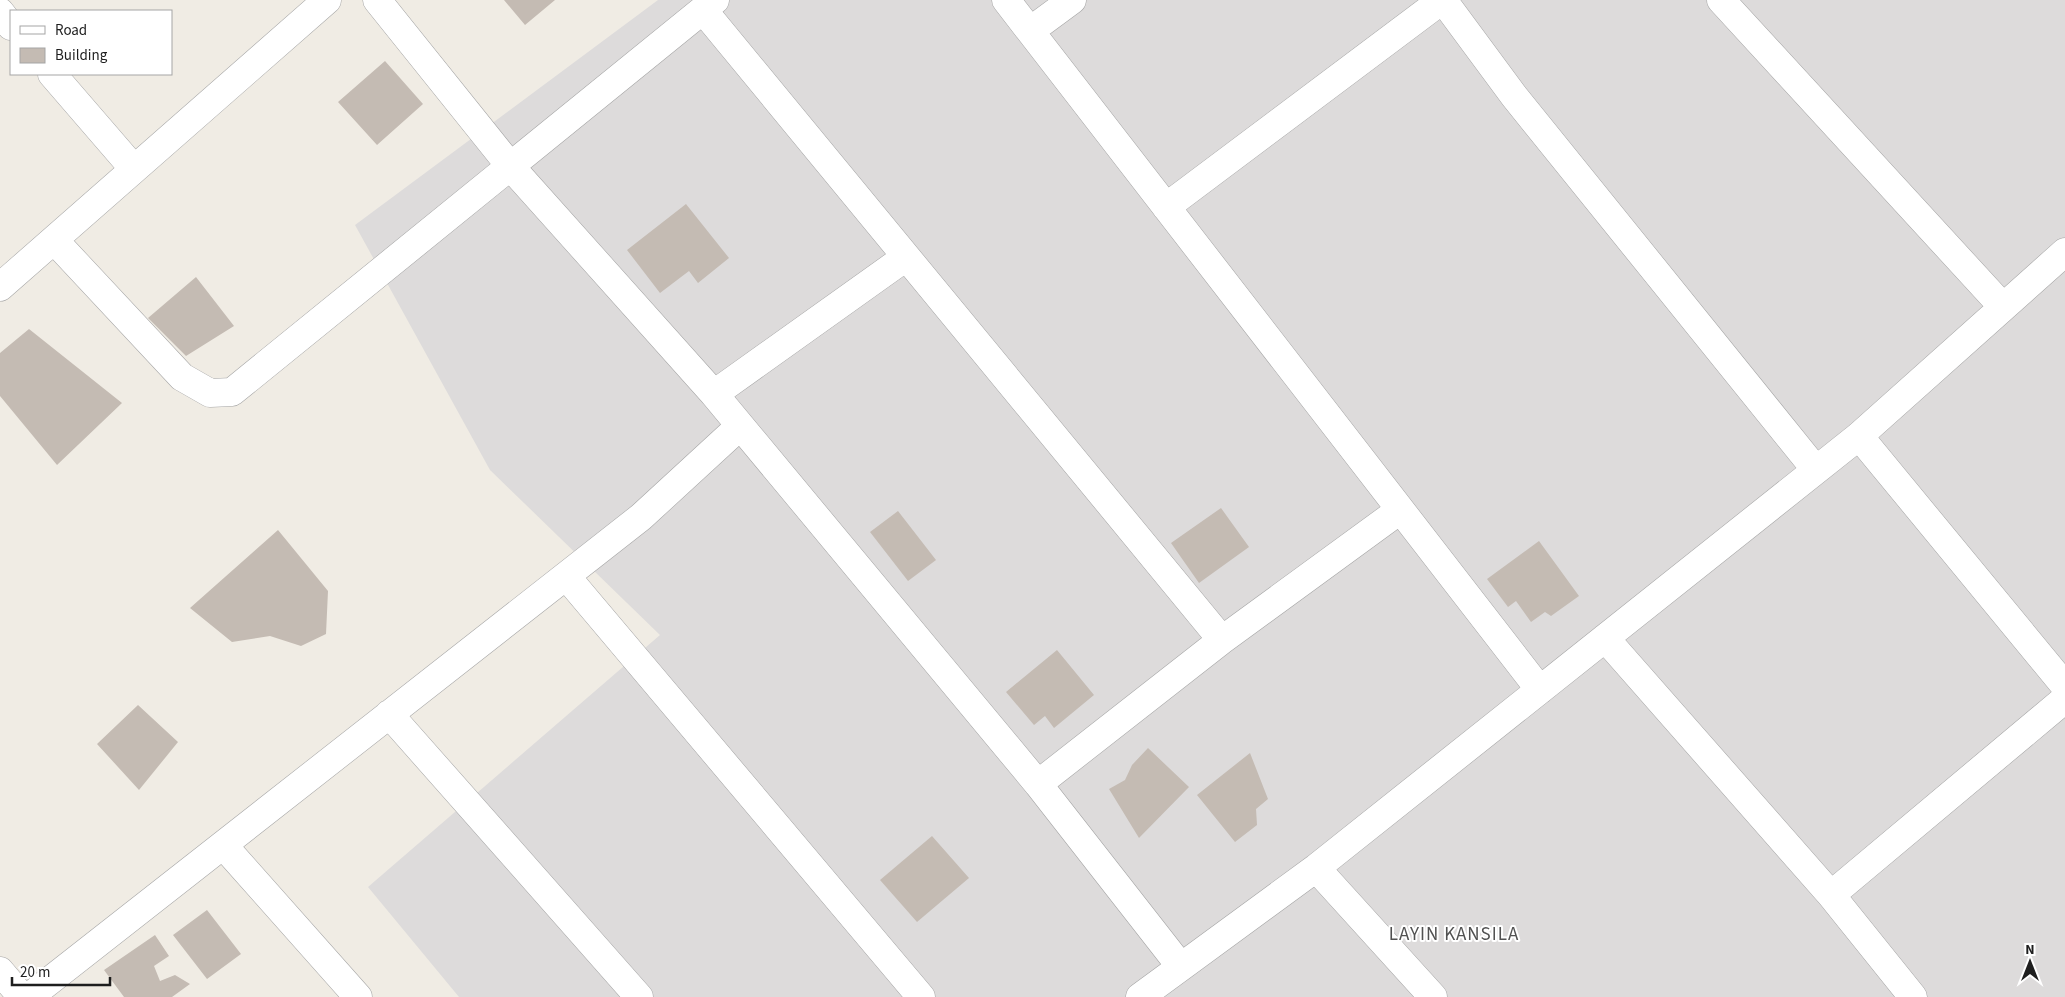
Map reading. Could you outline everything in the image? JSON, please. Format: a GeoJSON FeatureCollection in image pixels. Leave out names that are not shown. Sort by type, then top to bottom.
{"type":"FeatureCollection","features":[{"type":"Feature","properties":{"kind":"street"},"geometry":{"type":"LineString","coordinates":[[0,287],[327,0]]}},
{"type":"Feature","properties":{"kind":"street"},"geometry":{"type":"LineString","coordinates":[[377,0],[511,167],[714,394],[1038,784],[1181,967]]}},
{"type":"Feature","properties":{"kind":"street"},"geometry":{"type":"LineString","coordinates":[[1006,0],[1540,690]]}},
{"type":"Feature","properties":{"kind":"street"},"geometry":{"type":"LineString","coordinates":[[1030,31],[1072,0]]}},
{"type":"Feature","properties":{"kind":"street"},"geometry":{"type":"LineString","coordinates":[[1166,207],[1442,0],[1514,96],[1816,470]]}},
{"type":"Feature","properties":{"kind":"street"},"geometry":{"type":"LineString","coordinates":[[1721,0],[2003,307]]}},
{"type":"Feature","properties":{"kind":"street"},"geometry":{"type":"LineString","coordinates":[[54,240],[182,377],[210,393],[232,392],[709,5],[906,257],[1222,640]]}},
{"type":"Feature","properties":{"kind":"street"},"geometry":{"type":"LineString","coordinates":[[0,12],[10,25]]}},
{"type":"Feature","properties":{"kind":"street"},"geometry":{"type":"LineString","coordinates":[[53,75],[134,169]]}},
{"type":"Feature","properties":{"kind":"street"},"geometry":{"type":"LineString","coordinates":[[1140,997],[1316,868],[1859,436],[2065,252]]}},
{"type":"Feature","properties":{"kind":"street"},"geometry":{"type":"LineString","coordinates":[[714,394],[906,257]]}},
{"type":"Feature","properties":{"kind":"street"},"geometry":{"type":"LineString","coordinates":[[29,997],[641,517],[740,426]]}},
{"type":"Feature","properties":{"kind":"street"},"geometry":{"type":"LineString","coordinates":[[1859,436],[2065,686]]}},
{"type":"Feature","properties":{"kind":"street"},"geometry":{"type":"LineString","coordinates":[[1038,784],[1222,640],[1400,510]]}},
{"type":"Feature","properties":{"kind":"street"},"geometry":{"type":"LineString","coordinates":[[566,576],[921,997]]}},
{"type":"Feature","properties":{"kind":"street"},"geometry":{"type":"LineString","coordinates":[[1605,638],[1831,894],[1913,997]]}},
{"type":"Feature","properties":{"kind":"street"},"geometry":{"type":"LineString","coordinates":[[1831,894],[2065,698]]}},
{"type":"Feature","properties":{"kind":"street"},"geometry":{"type":"LineString","coordinates":[[389,714],[639,997]]}},
{"type":"Feature","properties":{"kind":"street"},"geometry":{"type":"LineString","coordinates":[[223,845],[358,997]]}},
{"type":"Feature","properties":{"kind":"street"},"geometry":{"type":"LineString","coordinates":[[1316,868],[1433,997]]}},
{"type":"Feature","properties":{"kind":"street"},"geometry":{"type":"LineString","coordinates":[[0,971],[22,997]]}},
{"type":"Feature","properties":{"kind":"shaded area"},"geometry":{"type":"Polygon","coordinates":[[[658,0],[2065,0],[2065,997],[459,997],[368,887],[660,635],[490,470],[355,225],[658,0]]]}},
{"type":"Feature","properties":{"kind":"building"},"geometry":{"type":"Polygon","coordinates":[[[504,0],[555,0],[525,25],[504,0]]]}},
{"type":"Feature","properties":{"kind":"building"},"geometry":{"type":"Polygon","coordinates":[[[385,61],[423,104],[377,145],[338,102],[385,61]]]}},
{"type":"Feature","properties":{"kind":"building"},"geometry":{"type":"Polygon","coordinates":[[[686,204],[729,258],[698,283],[689,271],[660,293],[627,250],[686,204]]]}},
{"type":"Feature","properties":{"kind":"building"},"geometry":{"type":"Polygon","coordinates":[[[196,277],[234,326],[186,356],[148,318],[196,277]]]}},
{"type":"Feature","properties":{"kind":"building"},"geometry":{"type":"Polygon","coordinates":[[[29,329],[122,403],[57,465],[0,396],[0,353],[29,329]]]}},
{"type":"Feature","properties":{"kind":"building"},"geometry":{"type":"Polygon","coordinates":[[[1221,508],[1249,547],[1199,583],[1171,543],[1221,508]]]}},
{"type":"Feature","properties":{"kind":"building"},"geometry":{"type":"Polygon","coordinates":[[[898,511],[936,560],[908,581],[870,532],[898,511]]]}},
{"type":"Feature","properties":{"kind":"building"},"geometry":{"type":"Polygon","coordinates":[[[278,530],[328,591],[326,634],[301,646],[270,636],[232,642],[190,608],[278,530]]]}},
{"type":"Feature","properties":{"kind":"building"},"geometry":{"type":"Polygon","coordinates":[[[1539,541],[1579,596],[1551,616],[1545,612],[1531,622],[1516,601],[1508,607],[1487,579],[1539,541]]]}},
{"type":"Feature","properties":{"kind":"building"},"geometry":{"type":"Polygon","coordinates":[[[1057,650],[1094,695],[1054,728],[1045,716],[1034,725],[1006,692],[1057,650]]]}},
{"type":"Feature","properties":{"kind":"building"},"geometry":{"type":"Polygon","coordinates":[[[138,705],[178,742],[139,790],[97,744],[138,705]]]}},
{"type":"Feature","properties":{"kind":"building"},"geometry":{"type":"Polygon","coordinates":[[[1148,748],[1189,787],[1139,838],[1109,789],[1125,780],[1132,765],[1148,748]]]}},
{"type":"Feature","properties":{"kind":"building"},"geometry":{"type":"Polygon","coordinates":[[[1250,753],[1268,799],[1256,809],[1257,825],[1235,842],[1197,795],[1250,753]]]}},
{"type":"Feature","properties":{"kind":"building"},"geometry":{"type":"Polygon","coordinates":[[[932,836],[969,878],[917,922],[880,880],[932,836]]]}},
{"type":"Feature","properties":{"kind":"building"},"geometry":{"type":"Polygon","coordinates":[[[207,910],[241,954],[207,979],[173,935],[207,910]]]}},
{"type":"Feature","properties":{"kind":"building"},"geometry":{"type":"Polygon","coordinates":[[[155,935],[169,956],[154,966],[160,981],[175,975],[190,984],[172,997],[124,997],[104,970],[155,935]]]}},
{"type":"Feature","properties":{"kind":"district","name":"LAYIN KANSILA"},"geometry":{"type":"Point","coordinates":[1454,933]}}]}
